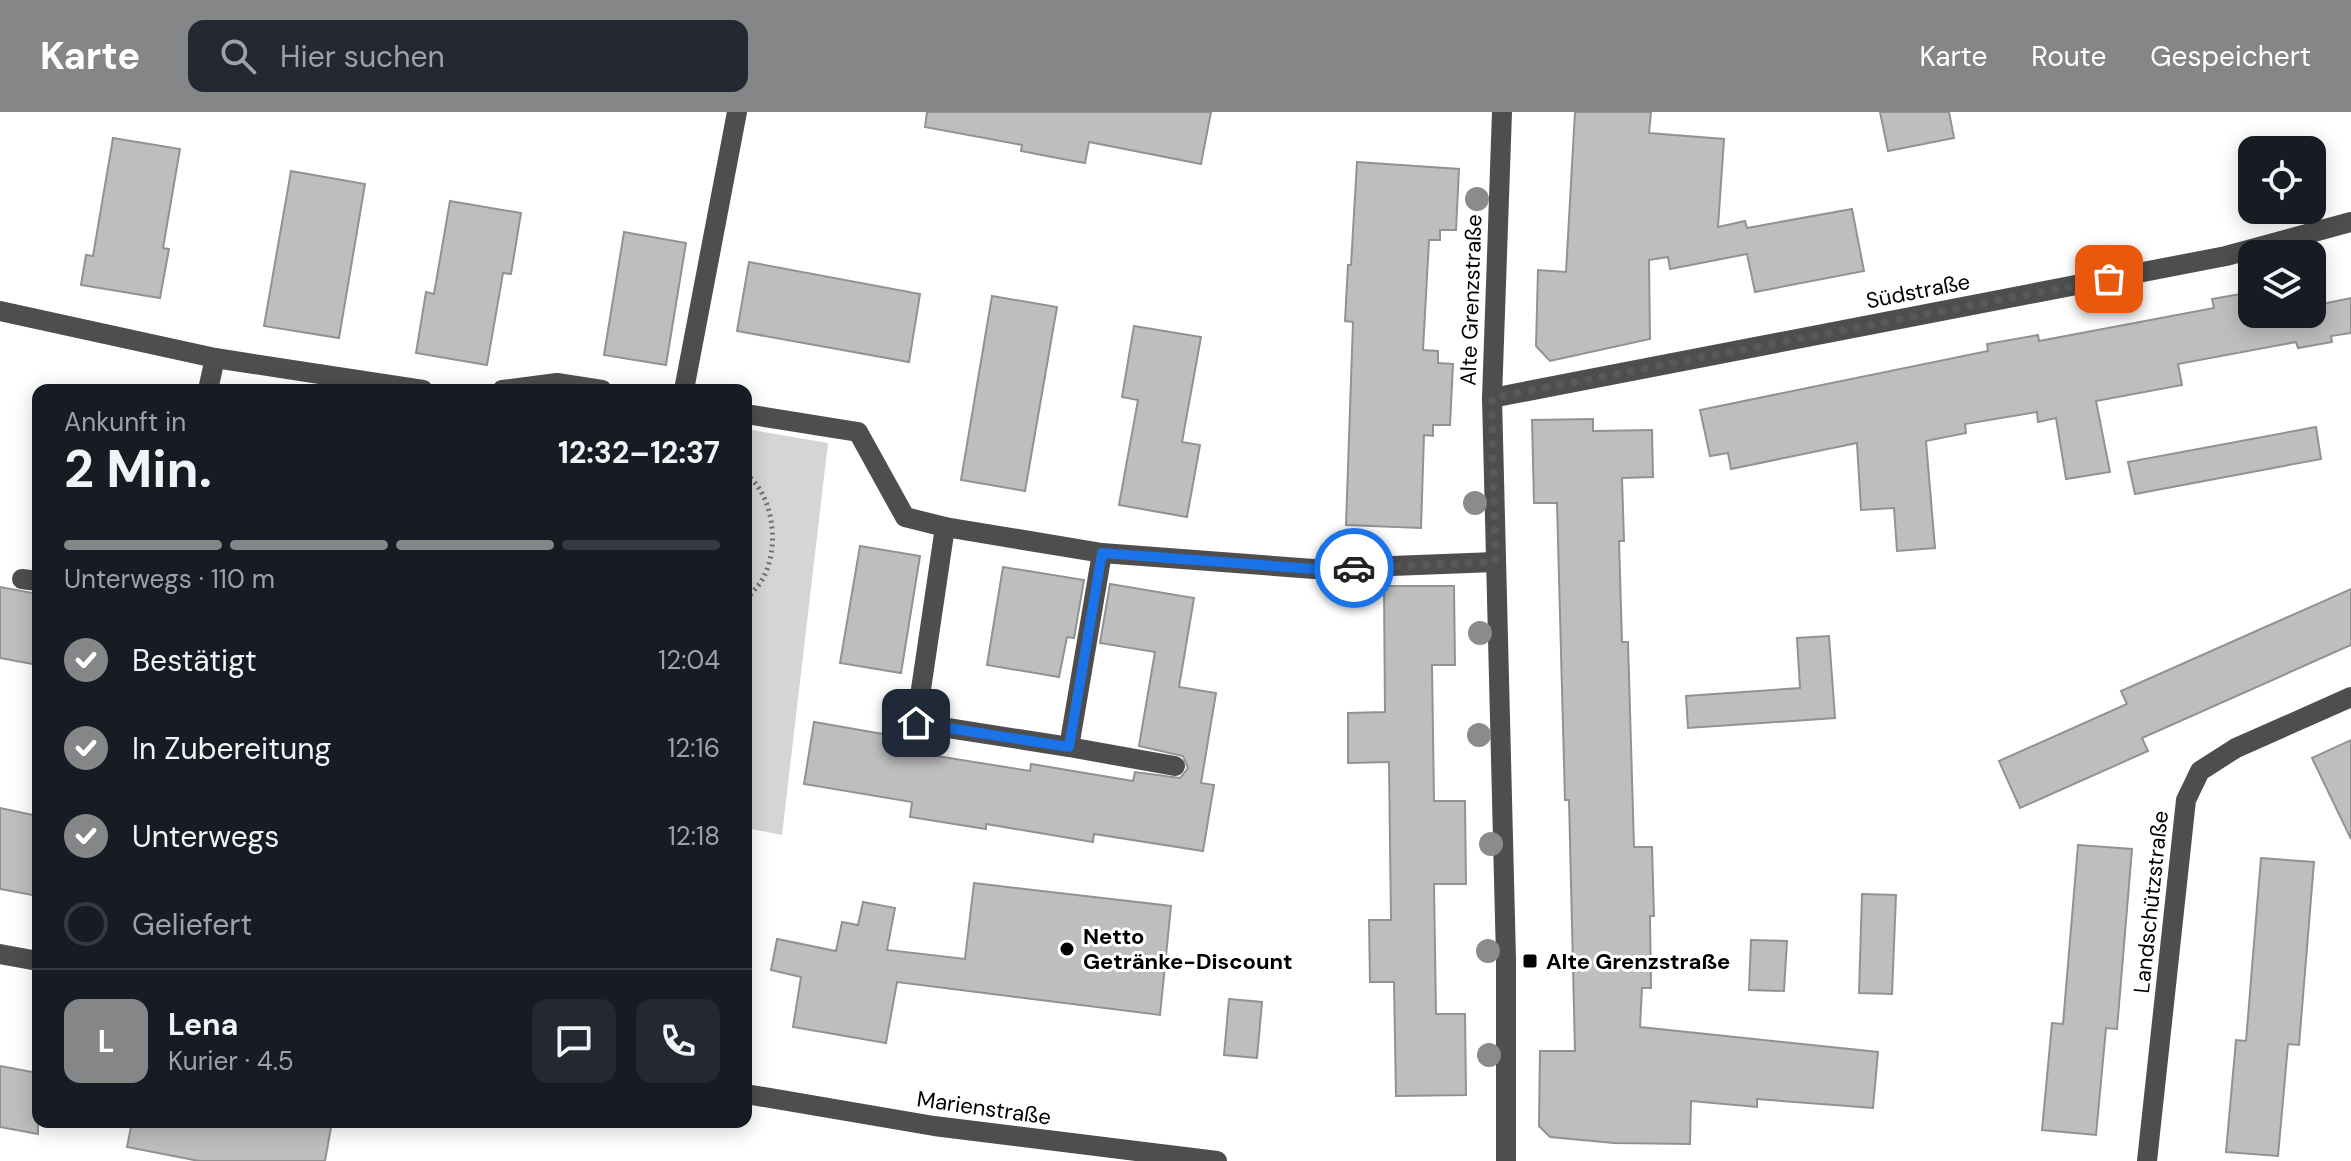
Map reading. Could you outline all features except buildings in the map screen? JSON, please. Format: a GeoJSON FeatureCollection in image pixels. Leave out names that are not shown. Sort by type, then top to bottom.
{"type":"FeatureCollection","features":[{"type":"Feature","properties":{"kind":"street"},"geometry":{"type":"LineString","coordinates":[[685,384],[737,112]]}},
{"type":"Feature","properties":{"kind":"street","name":"Alte Grenzstraße"},"geometry":{"type":"LineString","coordinates":[[1502,112],[1492,398],[1506,948],[1506,1161]]}},
{"type":"Feature","properties":{"kind":"street","name":"Südstraße"},"geometry":{"type":"LineString","coordinates":[[1492,398],[2226,256],[2351,222]]}},
{"type":"Feature","properties":{"kind":"street"},"geometry":{"type":"LineString","coordinates":[[0,311],[215,358],[379,384]]}},
{"type":"Feature","properties":{"kind":"street"},"geometry":{"type":"LineString","coordinates":[[209,384],[215,358]]}},
{"type":"Feature","properties":{"kind":"street"},"geometry":{"type":"LineString","coordinates":[[752,415],[858,432],[905,517],[945,527],[1102,553],[1314,569],[1495,562]]}},
{"type":"Feature","properties":{"kind":"street"},"geometry":{"type":"LineString","coordinates":[[945,527],[916,723],[1175,766]]}},
{"type":"Feature","properties":{"kind":"street"},"geometry":{"type":"LineString","coordinates":[[1069,747],[1102,553]]}},
{"type":"Feature","properties":{"kind":"street","name":"Landschützstraße"},"geometry":{"type":"LineString","coordinates":[[2147,1161],[2186,800],[2200,771],[2236,748],[2351,697]]}},
{"type":"Feature","properties":{"kind":"street"},"geometry":{"type":"LineString","coordinates":[[0,954],[32,960]]}},
{"type":"Feature","properties":{"kind":"street","name":"Marienstraße"},"geometry":{"type":"LineString","coordinates":[[752,1095],[934,1126],[1217,1161]]}},
{"type":"Feature","properties":{"kind":"path"},"geometry":{"type":"LineString","coordinates":[[752,479],[769,510],[773,544],[763,578],[752,592]]}},
{"type":"Feature","properties":{"kind":"shaded area"},"geometry":{"type":"Polygon","coordinates":[[[752,430],[828,443],[782,835],[752,829],[752,430]]]}},
{"type":"Feature","properties":{"kind":"way so far"},"geometry":{"type":"LineString","coordinates":[[1354,568],[1495,562],[1492,398],[2109,279]]}},
{"type":"Feature","properties":{"kind":"place","name":"Netto Getränke-Discount"},"geometry":{"type":"Point","coordinates":[1067,949]}},
{"type":"Feature","properties":{"kind":"place","name":"Alte Grenzstraße"},"geometry":{"type":"Point","coordinates":[1530,961]}},
{"type":"Feature","properties":{"kind":"route"},"geometry":{"type":"LineString","coordinates":[[916,723],[1069,747],[1102,553],[1314,569],[1354,568]]}}]}
